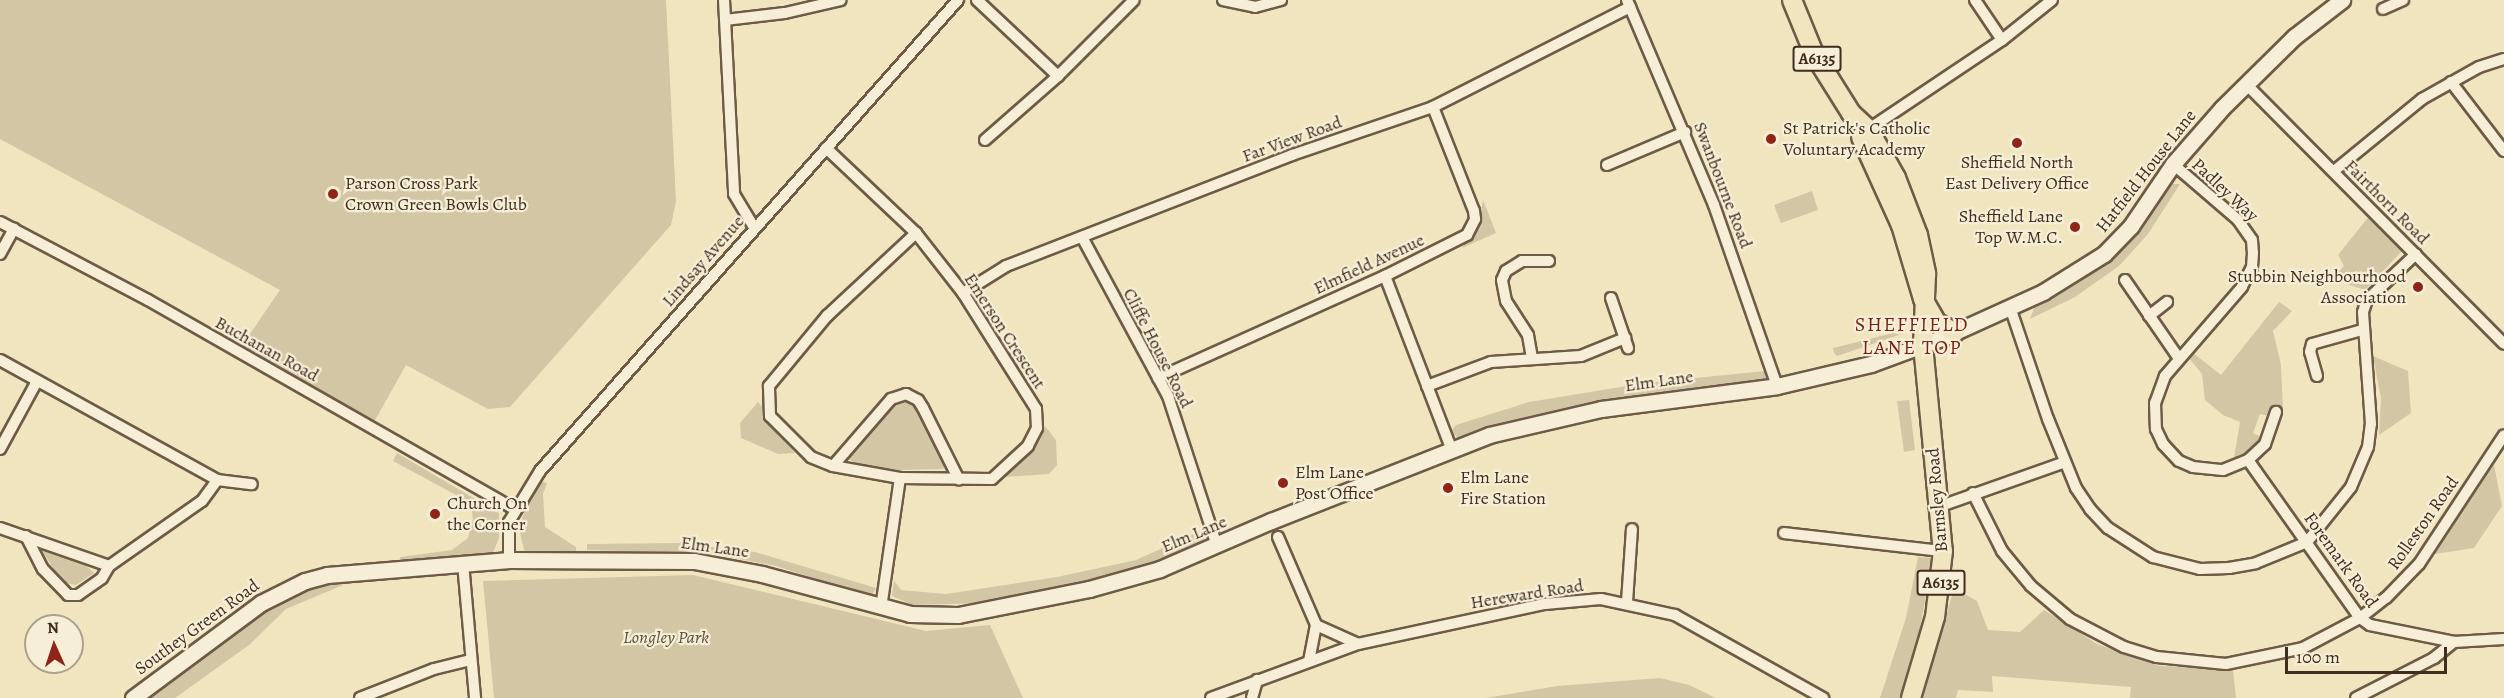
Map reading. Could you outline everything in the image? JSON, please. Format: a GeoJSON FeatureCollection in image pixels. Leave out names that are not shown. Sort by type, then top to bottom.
{"type":"FeatureCollection","features":[{"type":"Feature","properties":{"kind":"main road","name":"Barnsley Road"},"geometry":{"type":"LineString","coordinates":[[1792,0],[1814,54],[1896,178],[1918,235],[1926,274],[1923,299],[1923,345],[1943,551],[1935,617],[1911,698]]}},
{"type":"Feature","properties":{"kind":"main road"},"geometry":{"type":"LineString","coordinates":[[1923,299],[1936,323],[1955,332]]}},
{"type":"Feature","properties":{"kind":"street"},"geometry":{"type":"LineString","coordinates":[[724,0],[734,194],[754,228]]}},
{"type":"Feature","properties":{"kind":"street","name":"Lindsay Avenue"},"geometry":{"type":"LineString","coordinates":[[509,560],[509,522],[540,471],[958,0]]}},
{"type":"Feature","properties":{"kind":"street"},"geometry":{"type":"LineString","coordinates":[[977,0],[1058,76]]}},
{"type":"Feature","properties":{"kind":"street"},"geometry":{"type":"LineString","coordinates":[[985,140],[1058,76],[1134,0]]}},
{"type":"Feature","properties":{"kind":"street"},"geometry":{"type":"LineString","coordinates":[[1223,0],[1255,7],[1281,0]]}},
{"type":"Feature","properties":{"kind":"street"},"geometry":{"type":"LineString","coordinates":[[1975,0],[2002,40]]}},
{"type":"Feature","properties":{"kind":"street"},"geometry":{"type":"LineString","coordinates":[[1864,132],[2002,40],[2052,0]]}},
{"type":"Feature","properties":{"kind":"street","name":"Hatfield House Lane"},"geometry":{"type":"LineString","coordinates":[[1923,345],[2069,279],[2104,254],[2131,226],[2173,164],[2246,84],[2294,37],[2342,0]]}},
{"type":"Feature","properties":{"kind":"street"},"geometry":{"type":"LineString","coordinates":[[2383,9],[2403,0]]}},
{"type":"Feature","properties":{"kind":"street"},"geometry":{"type":"LineString","coordinates":[[725,20],[842,3]]}},
{"type":"Feature","properties":{"kind":"street","name":"Far View Road"},"geometry":{"type":"LineString","coordinates":[[963,293],[1006,266],[1292,155],[1433,107],[1628,4]]}},
{"type":"Feature","properties":{"kind":"street","name":"Swanbourne Road"},"geometry":{"type":"LineString","coordinates":[[1628,4],[1685,132],[1777,386]]}},
{"type":"Feature","properties":{"kind":"street"},"geometry":{"type":"LineString","coordinates":[[2334,171],[2393,118],[2451,81],[2504,59]]}},
{"type":"Feature","properties":{"kind":"street"},"geometry":{"type":"LineString","coordinates":[[2451,81],[2504,151]]}},
{"type":"Feature","properties":{"kind":"street","name":"Fairthorn Road"},"geometry":{"type":"LineString","coordinates":[[2246,84],[2504,344]]}},
{"type":"Feature","properties":{"kind":"street","name":"Elmfield Avenue"},"geometry":{"type":"LineString","coordinates":[[1158,378],[1385,276],[1467,235],[1475,219],[1433,107]]}},
{"type":"Feature","properties":{"kind":"street"},"geometry":{"type":"LineString","coordinates":[[1607,165],[1685,132]]}},
{"type":"Feature","properties":{"kind":"street","name":"Emerson Crescent"},"geometry":{"type":"LineString","coordinates":[[826,148],[916,233],[963,293],[1030,399],[1038,418],[1028,446],[992,479],[900,478],[833,466],[811,458],[778,428],[768,405],[769,386],[827,316],[916,233]]}},
{"type":"Feature","properties":{"kind":"street","name":"Padley Way"},"geometry":{"type":"LineString","coordinates":[[2173,164],[2238,220],[2252,240],[2253,253],[2252,267],[2242,287],[2178,357],[2158,389],[2155,403],[2156,429],[2163,444],[2179,461],[2208,470],[2237,467],[2248,460]]}},
{"type":"Feature","properties":{"kind":"street","name":"Buchanan Road"},"geometry":{"type":"LineString","coordinates":[[0,222],[148,300],[515,509]]}},
{"type":"Feature","properties":{"kind":"street"},"geometry":{"type":"LineString","coordinates":[[0,254],[14,229]]}},
{"type":"Feature","properties":{"kind":"street","name":"Cliffe House Road"},"geometry":{"type":"LineString","coordinates":[[1082,237],[1168,396],[1217,546]]}},
{"type":"Feature","properties":{"kind":"street"},"geometry":{"type":"LineString","coordinates":[[2010,307],[2065,462],[2090,509],[2129,544],[2153,557],[2200,569],[2229,568],[2256,563],[2307,542],[2351,487],[2368,447],[2372,397],[2362,330],[2367,300],[2416,254]]}},
{"type":"Feature","properties":{"kind":"street"},"geometry":{"type":"LineString","coordinates":[[1532,358],[1528,335],[1506,301],[1502,280],[1506,271],[1522,261],[1550,261]]}},
{"type":"Feature","properties":{"kind":"street"},"geometry":{"type":"LineString","coordinates":[[1385,276],[1451,448]]}},
{"type":"Feature","properties":{"kind":"street"},"geometry":{"type":"LineString","coordinates":[[2125,280],[2178,357]]}},
{"type":"Feature","properties":{"kind":"street"},"geometry":{"type":"LineString","coordinates":[[1427,386],[1491,362],[1581,356],[1626,343],[1611,298]]}},
{"type":"Feature","properties":{"kind":"street"},"geometry":{"type":"LineString","coordinates":[[2149,316],[2167,302]]}},
{"type":"Feature","properties":{"kind":"street"},"geometry":{"type":"LineString","coordinates":[[2318,376],[2310,352],[2312,344],[2362,330]]}},
{"type":"Feature","properties":{"kind":"street","name":"Elm Lane"},"geometry":{"type":"LineString","coordinates":[[463,563],[509,560],[694,561],[762,574],[881,608],[934,615],[987,610],[1124,580],[1217,546],[1451,448],[1601,409],[1777,386],[1837,374],[1923,345]]}},
{"type":"Feature","properties":{"kind":"street"},"geometry":{"type":"LineString","coordinates":[[0,360],[217,480],[252,484]]}},
{"type":"Feature","properties":{"kind":"street"},"geometry":{"type":"LineString","coordinates":[[0,449],[37,381]]}},
{"type":"Feature","properties":{"kind":"street"},"geometry":{"type":"LineString","coordinates":[[833,466],[891,399],[906,394],[918,400],[923,408],[959,480]]}},
{"type":"Feature","properties":{"kind":"street"},"geometry":{"type":"LineString","coordinates":[[2248,460],[2272,433],[2276,412]]}},
{"type":"Feature","properties":{"kind":"street","name":"Rolleston Road"},"geometry":{"type":"LineString","coordinates":[[1973,493],[2002,550],[2031,586],[2070,619],[2124,647],[2196,663],[2250,661],[2303,648],[2360,618],[2386,598],[2419,564],[2504,435]]}},
{"type":"Feature","properties":{"kind":"street","name":"Foremark Road"},"geometry":{"type":"LineString","coordinates":[[2248,460],[2360,618],[2381,629],[2454,642],[2504,639]]}},
{"type":"Feature","properties":{"kind":"street"},"geometry":{"type":"LineString","coordinates":[[1938,507],[2065,462]]}},
{"type":"Feature","properties":{"kind":"street"},"geometry":{"type":"LineString","coordinates":[[881,608],[900,478]]}},
{"type":"Feature","properties":{"kind":"street"},"geometry":{"type":"LineString","coordinates":[[26,536],[43,569],[68,595],[78,595],[102,578],[109,566],[202,501],[217,480]]}},
{"type":"Feature","properties":{"kind":"street"},"geometry":{"type":"LineString","coordinates":[[0,528],[109,566]]}},
{"type":"Feature","properties":{"kind":"street"},"geometry":{"type":"LineString","coordinates":[[1627,602],[1632,529]]}},
{"type":"Feature","properties":{"kind":"street"},"geometry":{"type":"LineString","coordinates":[[1784,534],[1943,551]]}},
{"type":"Feature","properties":{"kind":"street"},"geometry":{"type":"LineString","coordinates":[[1278,537],[1316,626],[1309,660]]}},
{"type":"Feature","properties":{"kind":"street"},"geometry":{"type":"LineString","coordinates":[[463,563],[475,698]]}},
{"type":"Feature","properties":{"kind":"street","name":"Southey Green Road"},"geometry":{"type":"LineString","coordinates":[[133,698],[261,603],[305,581],[346,573],[463,563]]}},
{"type":"Feature","properties":{"kind":"street","name":"Hereward Road"},"geometry":{"type":"LineString","coordinates":[[1210,698],[1358,644],[1545,604],[1584,600],[1627,602],[1676,615],[1823,698]]}},
{"type":"Feature","properties":{"kind":"street"},"geometry":{"type":"LineString","coordinates":[[1316,626],[1358,644]]}},
{"type":"Feature","properties":{"kind":"street"},"geometry":{"type":"LineString","coordinates":[[2362,697],[2434,658],[2454,642]]}},
{"type":"Feature","properties":{"kind":"street"},"geometry":{"type":"LineString","coordinates":[[360,698],[424,673],[471,660]]}},
{"type":"Feature","properties":{"kind":"street"},"geometry":{"type":"LineString","coordinates":[[1252,698],[1257,680]]}},
{"type":"Feature","properties":{"kind":"green space"},"geometry":{"type":"Polygon","coordinates":[[[0,0],[666,0],[676,201],[671,225],[510,407],[488,409],[406,365],[374,422],[241,347],[280,290],[0,139],[0,0]]]}},
{"type":"Feature","properties":{"kind":"green space"},"geometry":{"type":"Polygon","coordinates":[[[2169,184],[2180,184],[2148,234],[2119,266],[2075,297],[2030,319],[2034,308],[2098,267],[2169,184]]]}},
{"type":"Feature","properties":{"kind":"green space"},"geometry":{"type":"Polygon","coordinates":[[[1812,191],[1818,210],[1781,223],[1774,205],[1812,191]]]}},
{"type":"Feature","properties":{"kind":"green space"},"geometry":{"type":"Polygon","coordinates":[[[1483,200],[1496,233],[1462,248],[1479,223],[1483,200]]]}},
{"type":"Feature","properties":{"kind":"green space"},"geometry":{"type":"Polygon","coordinates":[[[2370,215],[2403,250],[2365,290],[2331,279],[2344,266],[2338,255],[2370,215]]]}},
{"type":"Feature","properties":{"kind":"green space"},"geometry":{"type":"Polygon","coordinates":[[[2279,302],[2292,311],[2273,331],[2281,365],[2283,412],[2272,410],[2269,416],[2260,414],[2253,433],[2261,437],[2257,447],[2234,458],[2240,422],[2223,415],[2205,400],[2202,374],[2189,358],[2193,353],[2221,375],[2279,302]]]}},
{"type":"Feature","properties":{"kind":"green space"},"geometry":{"type":"Polygon","coordinates":[[[1897,332],[1899,335],[1837,356],[1834,353],[1833,348],[1897,332]]]}},
{"type":"Feature","properties":{"kind":"green space"},"geometry":{"type":"Polygon","coordinates":[[[2373,356],[2408,371],[2411,413],[2379,435],[2381,399],[2373,356]]]}},
{"type":"Feature","properties":{"kind":"green space"},"geometry":{"type":"Polygon","coordinates":[[[1765,371],[1766,378],[1759,383],[1650,394],[1465,437],[1457,437],[1451,431],[1456,425],[1529,402],[1645,383],[1765,371]]]}},
{"type":"Feature","properties":{"kind":"green space"},"geometry":{"type":"Polygon","coordinates":[[[905,400],[917,408],[946,464],[943,469],[897,470],[856,464],[849,459],[892,405],[905,400]]]}},
{"type":"Feature","properties":{"kind":"green space"},"geometry":{"type":"Polygon","coordinates":[[[1909,400],[1915,450],[1904,452],[1897,401],[1909,400]]]}},
{"type":"Feature","properties":{"kind":"green space"},"geometry":{"type":"Polygon","coordinates":[[[758,402],[763,408],[764,420],[795,453],[778,454],[741,438],[740,423],[758,402]]]}},
{"type":"Feature","properties":{"kind":"green space"},"geometry":{"type":"Polygon","coordinates":[[[1045,426],[1056,440],[1057,465],[1049,474],[1005,477],[1032,449],[1045,426]]]}},
{"type":"Feature","properties":{"kind":"green space"},"geometry":{"type":"Polygon","coordinates":[[[397,453],[499,513],[499,538],[489,562],[401,568],[400,557],[452,550],[468,538],[473,520],[471,503],[393,461],[397,453]]]}},
{"type":"Feature","properties":{"kind":"green space"},"geometry":{"type":"Polygon","coordinates":[[[2494,465],[2502,506],[2474,548],[2435,554],[2494,465]]]}},
{"type":"Feature","properties":{"kind":"green space"},"geometry":{"type":"Polygon","coordinates":[[[535,480],[547,483],[543,494],[545,527],[576,547],[576,551],[533,554],[524,550],[519,528],[535,480]]]}},
{"type":"Feature","properties":{"kind":"green space"},"geometry":{"type":"Polygon","coordinates":[[[1205,529],[1204,543],[1196,548],[1106,579],[986,603],[913,605],[892,596],[894,581],[901,590],[946,594],[1057,577],[1136,560],[1205,529]]]}},
{"type":"Feature","properties":{"kind":"green space"},"geometry":{"type":"Polygon","coordinates":[[[678,543],[755,552],[876,588],[872,595],[865,595],[776,566],[708,553],[587,550],[587,544],[678,543]]]}},
{"type":"Feature","properties":{"kind":"green space"},"geometry":{"type":"Polygon","coordinates":[[[39,546],[82,562],[94,573],[76,585],[62,582],[39,546]]]}},
{"type":"Feature","properties":{"kind":"green space"},"geometry":{"type":"Polygon","coordinates":[[[1918,557],[1933,558],[1917,644],[1900,698],[1880,698],[1906,618],[1918,557]]]}},
{"type":"Feature","properties":{"kind":"green space","name":"Longley Park"},"geometry":{"type":"Polygon","coordinates":[[[693,575],[926,631],[990,625],[1023,698],[494,698],[483,581],[693,575]]]}},
{"type":"Feature","properties":{"kind":"green space"},"geometry":{"type":"Polygon","coordinates":[[[343,580],[343,585],[286,609],[249,645],[175,698],[148,698],[259,612],[299,590],[343,580]]]}},
{"type":"Feature","properties":{"kind":"green space"},"geometry":{"type":"Polygon","coordinates":[[[1954,588],[1977,601],[1988,630],[2020,632],[2044,610],[2097,644],[2160,666],[2233,669],[2236,698],[2130,698],[2131,687],[1992,676],[1993,692],[1958,690],[1956,698],[1923,698],[1954,588]]]}},
{"type":"Feature","properties":{"kind":"green space"},"geometry":{"type":"Polygon","coordinates":[[[1660,678],[1689,685],[1716,698],[1486,698],[1557,686],[1660,678]]]}},
{"type":"Feature","properties":{"kind":"place","name":"St Patrick's Catholic Voluntary Academy"},"geometry":{"type":"Point","coordinates":[1771,139]}},
{"type":"Feature","properties":{"kind":"place","name":"Sheffield North East Delivery Office"},"geometry":{"type":"Point","coordinates":[2017,143]}},
{"type":"Feature","properties":{"kind":"place","name":"Parson Cross Park Crown Green Bowls Club"},"geometry":{"type":"Point","coordinates":[333,194]}},
{"type":"Feature","properties":{"kind":"place","name":"Sheffield Lane Top W.M.C."},"geometry":{"type":"Point","coordinates":[2075,227]}},
{"type":"Feature","properties":{"kind":"place","name":"Stubbin Neighbourhood Association"},"geometry":{"type":"Point","coordinates":[2418,287]}},
{"type":"Feature","properties":{"kind":"place","name":"Elm Lane Post Office"},"geometry":{"type":"Point","coordinates":[1283,483]}},
{"type":"Feature","properties":{"kind":"place","name":"Elm Lane Fire Station"},"geometry":{"type":"Point","coordinates":[1448,488]}},
{"type":"Feature","properties":{"kind":"place","name":"Church On the Corner"},"geometry":{"type":"Point","coordinates":[435,514]}},
{"type":"Feature","properties":{"kind":"district","name":"SHEFFIELD LANE TOP"},"geometry":{"type":"Point","coordinates":[1912,336]}}]}
